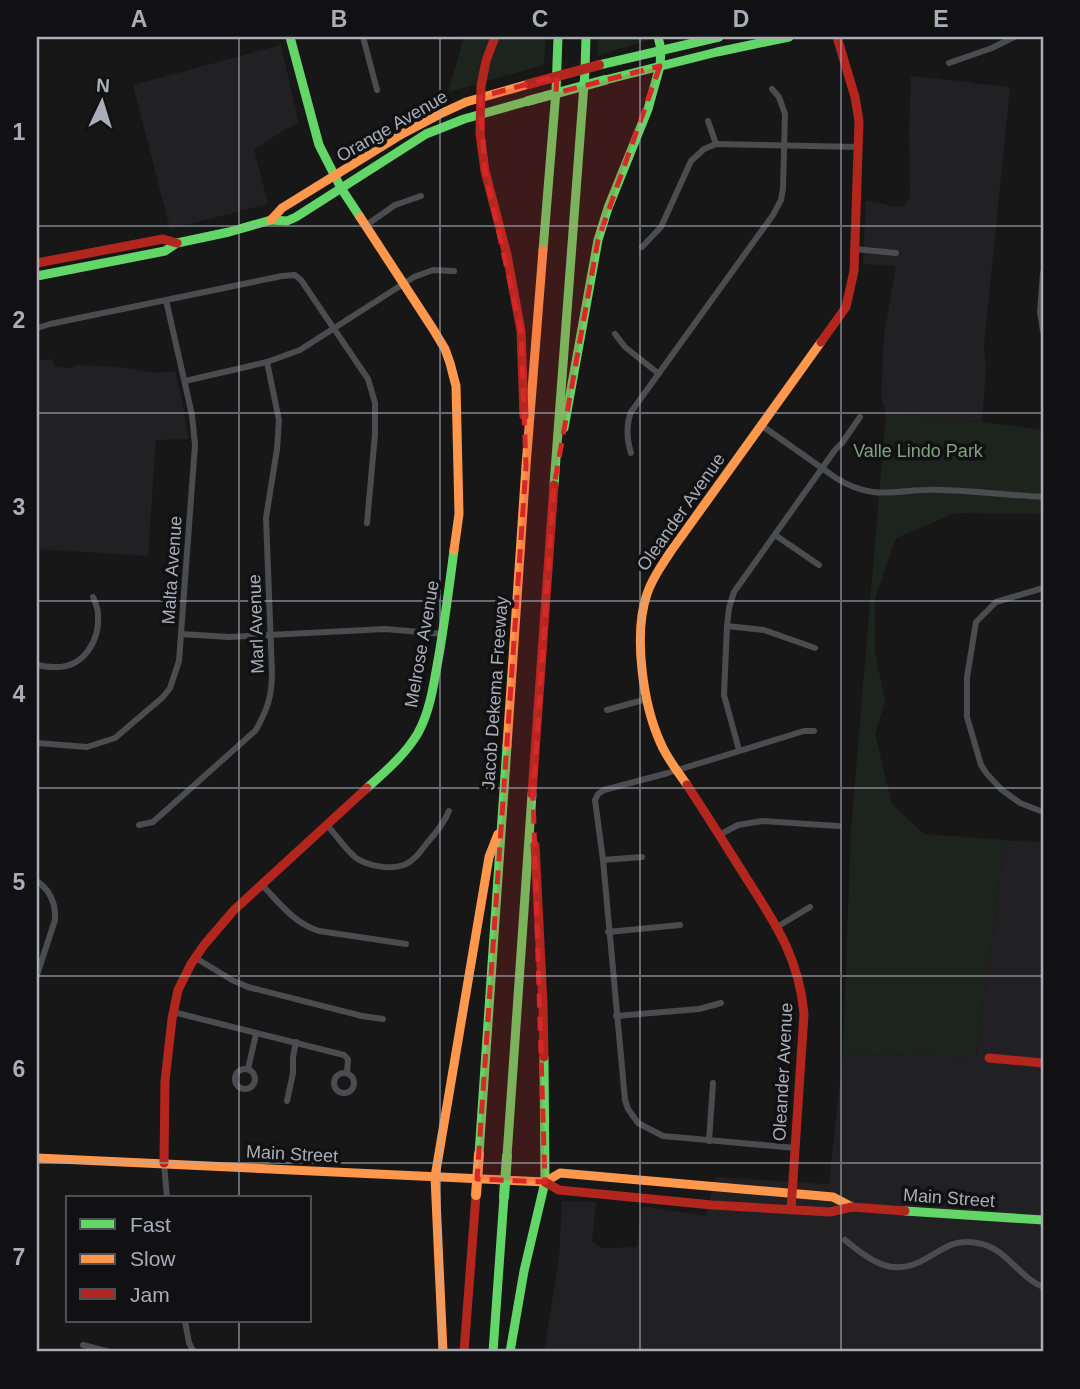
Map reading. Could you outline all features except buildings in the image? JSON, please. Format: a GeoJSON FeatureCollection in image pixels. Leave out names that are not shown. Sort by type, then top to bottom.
{"type":"FeatureCollection","features":[{"type":"Feature","properties":{"kind":"main road","name":"Melrose Avenue"},"geometry":{"type":"LineString","coordinates":[[164,1163],[164,1070],[180,984],[194,957],[216,928],[404,754],[415,738],[432,699],[459,514],[456,386],[450,363],[433,329],[341,188],[319,145],[290,37]]}},
{"type":"Feature","properties":{"kind":"main road"},"geometry":{"type":"LineString","coordinates":[[495,37],[486,61],[480,97],[480,134],[485,171],[507,255],[521,331],[526,466]]}},
{"type":"Feature","properties":{"kind":"main road","name":"Jacob Dekema Freeway"},"geometry":{"type":"LineString","coordinates":[[464,1352],[558,37]]}},
{"type":"Feature","properties":{"kind":"main road"},"geometry":{"type":"LineString","coordinates":[[493,1352],[586,37]]}},
{"type":"Feature","properties":{"kind":"main road"},"geometry":{"type":"LineString","coordinates":[[554,486],[598,240],[648,109],[660,66],[658,37]]}},
{"type":"Feature","properties":{"kind":"main road","name":"Orange Avenue"},"geometry":{"type":"LineString","coordinates":[[271,220],[282,208],[402,134],[480,97],[719,37]]}},
{"type":"Feature","properties":{"kind":"main road","name":"Orange Avenue"},"geometry":{"type":"LineString","coordinates":[[37,276],[165,251],[177,243],[271,220],[287,221],[426,134],[464,118],[736,47],[789,37]]}},
{"type":"Feature","properties":{"kind":"main road","name":"Oleander Avenue"},"geometry":{"type":"LineString","coordinates":[[791,1210],[804,1014],[802,985],[794,960],[777,928],[662,745],[647,699],[640,658],[643,606],[654,577],[846,307],[854,271],[858,109],[837,37]]}},
{"type":"Feature","properties":{"kind":"main road","name":"Orange Avenue"},"geometry":{"type":"LineString","coordinates":[[37,263],[163,239],[177,243]]}},
{"type":"Feature","properties":{"kind":"main road"},"geometry":{"type":"LineString","coordinates":[[90,253],[93,265]]}},
{"type":"Feature","properties":{"kind":"main road"},"geometry":{"type":"LineString","coordinates":[[510,1352],[524,1271],[545,1182],[543,1004],[533,795]]}},
{"type":"Feature","properties":{"kind":"main road"},"geometry":{"type":"LineString","coordinates":[[443,1352],[435,1177],[489,857],[502,825]]}},
{"type":"Feature","properties":{"kind":"main road"},"geometry":{"type":"LineString","coordinates":[[989,1058],[1043,1063]]}},
{"type":"Feature","properties":{"kind":"main road","name":"Main Street"},"geometry":{"type":"LineString","coordinates":[[37,1158],[545,1182],[559,1190],[712,1205],[830,1212],[852,1207],[1043,1220]]}},
{"type":"Feature","properties":{"kind":"main road","name":"Main Street"},"geometry":{"type":"LineString","coordinates":[[545,1182],[560,1173],[833,1197],[852,1207]]}},
{"type":"Feature","properties":{"kind":"main road"},"geometry":{"type":"LineString","coordinates":[[712,1205],[715,1188]]}},
{"type":"Feature","properties":{"kind":"street"},"geometry":{"type":"LineString","coordinates":[[363,37],[377,90]]}},
{"type":"Feature","properties":{"kind":"street"},"geometry":{"type":"LineString","coordinates":[[949,63],[1014,37]]}},
{"type":"Feature","properties":{"kind":"street"},"geometry":{"type":"LineString","coordinates":[[631,453],[627,442],[629,418],[774,215],[781,200],[785,114],[779,97],[772,89]]}},
{"type":"Feature","properties":{"kind":"street"},"geometry":{"type":"LineString","coordinates":[[708,121],[716,144]]}},
{"type":"Feature","properties":{"kind":"street"},"geometry":{"type":"LineString","coordinates":[[642,247],[661,227],[691,161],[705,149],[716,144],[858,147]]}},
{"type":"Feature","properties":{"kind":"street"},"geometry":{"type":"LineString","coordinates":[[365,226],[395,205],[421,196]]}},
{"type":"Feature","properties":{"kind":"street"},"geometry":{"type":"LineString","coordinates":[[855,249],[896,253]]}},
{"type":"Feature","properties":{"kind":"street"},"geometry":{"type":"LineString","coordinates":[[185,381],[267,362],[300,350],[414,277],[433,270],[454,271]]}},
{"type":"Feature","properties":{"kind":"street"},"geometry":{"type":"LineString","coordinates":[[1043,273],[1040,312],[1043,331]]}},
{"type":"Feature","properties":{"kind":"street"},"geometry":{"type":"LineString","coordinates":[[37,328],[288,274],[295,275],[368,379],[375,403],[367,523]]}},
{"type":"Feature","properties":{"kind":"street","name":"Malta Avenue"},"geometry":{"type":"LineString","coordinates":[[37,743],[87,747],[115,738],[170,688],[179,661],[195,445],[192,415],[166,300]]}},
{"type":"Feature","properties":{"kind":"street"},"geometry":{"type":"LineString","coordinates":[[615,334],[625,347],[659,374]]}},
{"type":"Feature","properties":{"kind":"street","name":"Marl Avenue"},"geometry":{"type":"LineString","coordinates":[[139,825],[153,822],[256,730],[267,710],[272,690],[266,518],[279,420],[267,362]]}},
{"type":"Feature","properties":{"kind":"street"},"geometry":{"type":"LineString","coordinates":[[739,750],[724,695],[727,626],[734,592],[860,417]]}},
{"type":"Feature","properties":{"kind":"street"},"geometry":{"type":"LineString","coordinates":[[761,425],[822,469],[847,485],[863,491],[876,494],[940,490],[1043,497]]}},
{"type":"Feature","properties":{"kind":"street"},"geometry":{"type":"LineString","coordinates":[[775,535],[819,565]]}},
{"type":"Feature","properties":{"kind":"street"},"geometry":{"type":"LineString","coordinates":[[1043,588],[996,601],[976,622],[967,677],[967,718],[986,774],[1020,803],[1043,812]]}},
{"type":"Feature","properties":{"kind":"street"},"geometry":{"type":"LineString","coordinates":[[37,665],[66,665],[89,650],[97,630],[98,612],[93,597]]}},
{"type":"Feature","properties":{"kind":"street"},"geometry":{"type":"LineString","coordinates":[[727,626],[764,630],[816,648]]}},
{"type":"Feature","properties":{"kind":"street"},"geometry":{"type":"LineString","coordinates":[[181,634],[229,638],[385,629],[443,634]]}},
{"type":"Feature","properties":{"kind":"street"},"geometry":{"type":"LineString","coordinates":[[607,710],[647,699]]}},
{"type":"Feature","properties":{"kind":"street"},"geometry":{"type":"LineString","coordinates":[[796,1149],[663,1136],[638,1123],[634,1118],[625,1100],[595,800],[604,790],[804,731],[814,732]]}},
{"type":"Feature","properties":{"kind":"street"},"geometry":{"type":"LineString","coordinates":[[327,825],[355,857],[362,861],[383,867],[402,866],[415,858],[446,819],[449,811]]}},
{"type":"Feature","properties":{"kind":"street"},"geometry":{"type":"LineString","coordinates":[[719,835],[738,825],[762,821],[838,826]]}},
{"type":"Feature","properties":{"kind":"street"},"geometry":{"type":"LineString","coordinates":[[603,860],[642,857]]}},
{"type":"Feature","properties":{"kind":"street"},"geometry":{"type":"LineString","coordinates":[[37,881],[51,896],[55,913],[37,975]]}},
{"type":"Feature","properties":{"kind":"street"},"geometry":{"type":"LineString","coordinates":[[261,884],[290,916],[308,928],[406,944]]}},
{"type":"Feature","properties":{"kind":"street"},"geometry":{"type":"LineString","coordinates":[[777,928],[810,906]]}},
{"type":"Feature","properties":{"kind":"street"},"geometry":{"type":"LineString","coordinates":[[608,932],[680,925]]}},
{"type":"Feature","properties":{"kind":"street"},"geometry":{"type":"LineString","coordinates":[[194,957],[248,987],[383,1019]]}},
{"type":"Feature","properties":{"kind":"street"},"geometry":{"type":"LineString","coordinates":[[616,1016],[699,1009],[721,1003]]}},
{"type":"Feature","properties":{"kind":"street"},"geometry":{"type":"LineString","coordinates":[[173,1012],[344,1055],[348,1059],[347,1073]]}},
{"type":"Feature","properties":{"kind":"street"},"geometry":{"type":"LineString","coordinates":[[248,1069],[256,1034]]}},
{"type":"Feature","properties":{"kind":"street"},"geometry":{"type":"LineString","coordinates":[[287,1101],[296,1042]]}},
{"type":"Feature","properties":{"kind":"street"},"geometry":{"type":"LineString","coordinates":[[709,1141],[713,1083]]}},
{"type":"Feature","properties":{"kind":"street","name":"Melrose Avenue"},"geometry":{"type":"LineString","coordinates":[[164,1163],[167,1196]]}},
{"type":"Feature","properties":{"kind":"street"},"geometry":{"type":"LineString","coordinates":[[845,1241],[872,1261],[896,1267],[908,1266],[926,1259],[954,1244],[980,1243],[996,1249],[1028,1279],[1043,1287]]}},
{"type":"Feature","properties":{"kind":"street"},"geometry":{"type":"LineString","coordinates":[[184,1322],[194,1352]]}},
{"type":"Feature","properties":{"kind":"street"},"geometry":{"type":"LineString","coordinates":[[83,1345],[110,1352]]}},
{"type":"Feature","properties":{"kind":"highlighted area"},"geometry":{"type":"Polygon","coordinates":[[[660,66],[598,240],[554,486],[533,795],[545,1182],[477,1179],[526,466],[521,331],[485,171],[480,97],[557,76],[556,93],[660,66]]]}},
{"type":"Feature","properties":{"kind":"shaded area"},"geometry":{"type":"Polygon","coordinates":[[[281,45],[298,122],[254,149],[268,204],[170,229],[133,85],[281,45]]]}},
{"type":"Feature","properties":{"kind":"shaded area"},"geometry":{"type":"Polygon","coordinates":[[[911,76],[1010,87],[984,345],[986,370],[982,422],[886,413],[881,398],[884,335],[896,266],[863,264],[866,200],[896,207],[904,205],[910,197],[911,76]]]}},
{"type":"Feature","properties":{"kind":"shaded area"},"geometry":{"type":"Polygon","coordinates":[[[52,359],[54,367],[71,368],[76,365],[121,367],[157,373],[175,371],[188,439],[156,440],[148,556],[37,549],[37,361],[52,359]]]}},
{"type":"Feature","properties":{"kind":"shaded area"},"geometry":{"type":"Polygon","coordinates":[[[1005,840],[1043,842],[1043,1352],[544,1352],[559,1258],[562,1201],[596,1202],[592,1241],[602,1248],[637,1247],[642,1206],[706,1216],[715,1177],[829,1184],[843,1053],[976,1057],[1005,840]]]}},
{"type":"Feature","properties":{"kind":"green space"},"geometry":{"type":"Polygon","coordinates":[[[464,37],[546,37],[544,65],[448,92],[464,37]]]}},
{"type":"Feature","properties":{"kind":"green space"},"geometry":{"type":"Polygon","coordinates":[[[598,37],[658,37],[597,56],[598,37]]]}},
{"type":"Feature","properties":{"kind":"green space","name":"Valle Lindo Park"},"geometry":{"type":"Polygon","coordinates":[[[886,413],[1043,430],[1043,514],[956,513],[896,538],[875,598],[875,653],[885,701],[875,734],[892,804],[924,834],[1005,840],[976,1057],[843,1053],[851,828],[886,413]]]}},
{"type":"Feature","properties":{"kind":"traffic: fast"},"geometry":{"type":"LineString","coordinates":[[290,37],[319,145],[341,188],[360,217]]}},
{"type":"Feature","properties":{"kind":"traffic: fast"},"geometry":{"type":"LineString","coordinates":[[543,250],[558,37]]}},
{"type":"Feature","properties":{"kind":"traffic: fast"},"geometry":{"type":"LineString","coordinates":[[554,485],[586,37]]}},
{"type":"Feature","properties":{"kind":"traffic: fast"},"geometry":{"type":"LineString","coordinates":[[564,428],[598,240],[648,109],[660,66],[661,49],[658,37]]}},
{"type":"Feature","properties":{"kind":"traffic: fast"},"geometry":{"type":"LineString","coordinates":[[599,65],[719,37]]}},
{"type":"Feature","properties":{"kind":"traffic: fast"},"geometry":{"type":"LineString","coordinates":[[605,80],[789,37]]}},
{"type":"Feature","properties":{"kind":"traffic: fast"},"geometry":{"type":"LineString","coordinates":[[528,101],[605,80]]}},
{"type":"Feature","properties":{"kind":"traffic: fast"},"geometry":{"type":"LineString","coordinates":[[37,276],[165,251],[177,243],[271,220],[287,221],[426,134],[464,119],[528,101]]}},
{"type":"Feature","properties":{"kind":"traffic: fast"},"geometry":{"type":"LineString","coordinates":[[367,788],[407,748],[425,717],[440,652],[454,550]]}},
{"type":"Feature","properties":{"kind":"traffic: fast"},"geometry":{"type":"LineString","coordinates":[[479,1154],[507,746]]}},
{"type":"Feature","properties":{"kind":"traffic: fast"},"geometry":{"type":"LineString","coordinates":[[507,1156],[532,794]]}},
{"type":"Feature","properties":{"kind":"traffic: fast"},"geometry":{"type":"LineString","coordinates":[[510,1352],[524,1271],[545,1182],[544,1057]]}},
{"type":"Feature","properties":{"kind":"traffic: fast"},"geometry":{"type":"LineString","coordinates":[[504,1197],[507,1156]]}},
{"type":"Feature","properties":{"kind":"traffic: fast"},"geometry":{"type":"LineString","coordinates":[[493,1352],[504,1197]]}},
{"type":"Feature","properties":{"kind":"traffic: fast"},"geometry":{"type":"LineString","coordinates":[[905,1211],[1043,1220]]}},
{"type":"Feature","properties":{"kind":"traffic: slow"},"geometry":{"type":"LineString","coordinates":[[271,220],[282,208],[402,134],[466,102],[529,84]]}},
{"type":"Feature","properties":{"kind":"traffic: slow"},"geometry":{"type":"LineString","coordinates":[[360,217],[433,329],[450,363],[456,386],[459,514],[454,550]]}},
{"type":"Feature","properties":{"kind":"traffic: slow"},"geometry":{"type":"LineString","coordinates":[[507,746],[543,250]]}},
{"type":"Feature","properties":{"kind":"traffic: slow"},"geometry":{"type":"LineString","coordinates":[[687,785],[669,760],[649,710],[641,649],[641,629],[647,594],[654,577],[671,551],[821,342]]}},
{"type":"Feature","properties":{"kind":"traffic: slow"},"geometry":{"type":"LineString","coordinates":[[443,1352],[435,1177],[489,857],[498,834]]}},
{"type":"Feature","properties":{"kind":"traffic: slow"},"geometry":{"type":"LineString","coordinates":[[476,1195],[479,1154]]}},
{"type":"Feature","properties":{"kind":"traffic: slow"},"geometry":{"type":"LineString","coordinates":[[37,1158],[545,1182]]}},
{"type":"Feature","properties":{"kind":"traffic: slow"},"geometry":{"type":"LineString","coordinates":[[545,1182],[560,1173],[833,1197],[852,1207]]}},
{"type":"Feature","properties":{"kind":"traffic: jam"},"geometry":{"type":"LineString","coordinates":[[495,37],[481,86],[480,134],[485,171],[507,255],[521,331],[524,416]]}},
{"type":"Feature","properties":{"kind":"traffic: jam"},"geometry":{"type":"LineString","coordinates":[[821,342],[846,307],[854,271],[859,121],[855,97],[837,37]]}},
{"type":"Feature","properties":{"kind":"traffic: jam"},"geometry":{"type":"LineString","coordinates":[[529,84],[599,65]]}},
{"type":"Feature","properties":{"kind":"traffic: jam"},"geometry":{"type":"LineString","coordinates":[[37,263],[163,239],[177,243]]}},
{"type":"Feature","properties":{"kind":"traffic: jam"},"geometry":{"type":"LineString","coordinates":[[532,794],[554,485]]}},
{"type":"Feature","properties":{"kind":"traffic: jam"},"geometry":{"type":"LineString","coordinates":[[687,785],[776,925],[797,975],[804,1014],[791,1210]]}},
{"type":"Feature","properties":{"kind":"traffic: jam"},"geometry":{"type":"LineString","coordinates":[[164,1163],[165,1081],[172,1019],[178,990],[191,964],[234,910],[367,788]]}},
{"type":"Feature","properties":{"kind":"traffic: jam"},"geometry":{"type":"LineString","coordinates":[[535,845],[544,1057]]}},
{"type":"Feature","properties":{"kind":"traffic: jam"},"geometry":{"type":"LineString","coordinates":[[989,1058],[1043,1063]]}},
{"type":"Feature","properties":{"kind":"traffic: jam"},"geometry":{"type":"LineString","coordinates":[[545,1182],[559,1190],[712,1205],[830,1212],[852,1207],[905,1211]]}},
{"type":"Feature","properties":{"kind":"traffic: jam"},"geometry":{"type":"LineString","coordinates":[[464,1352],[476,1195]]}}]}
